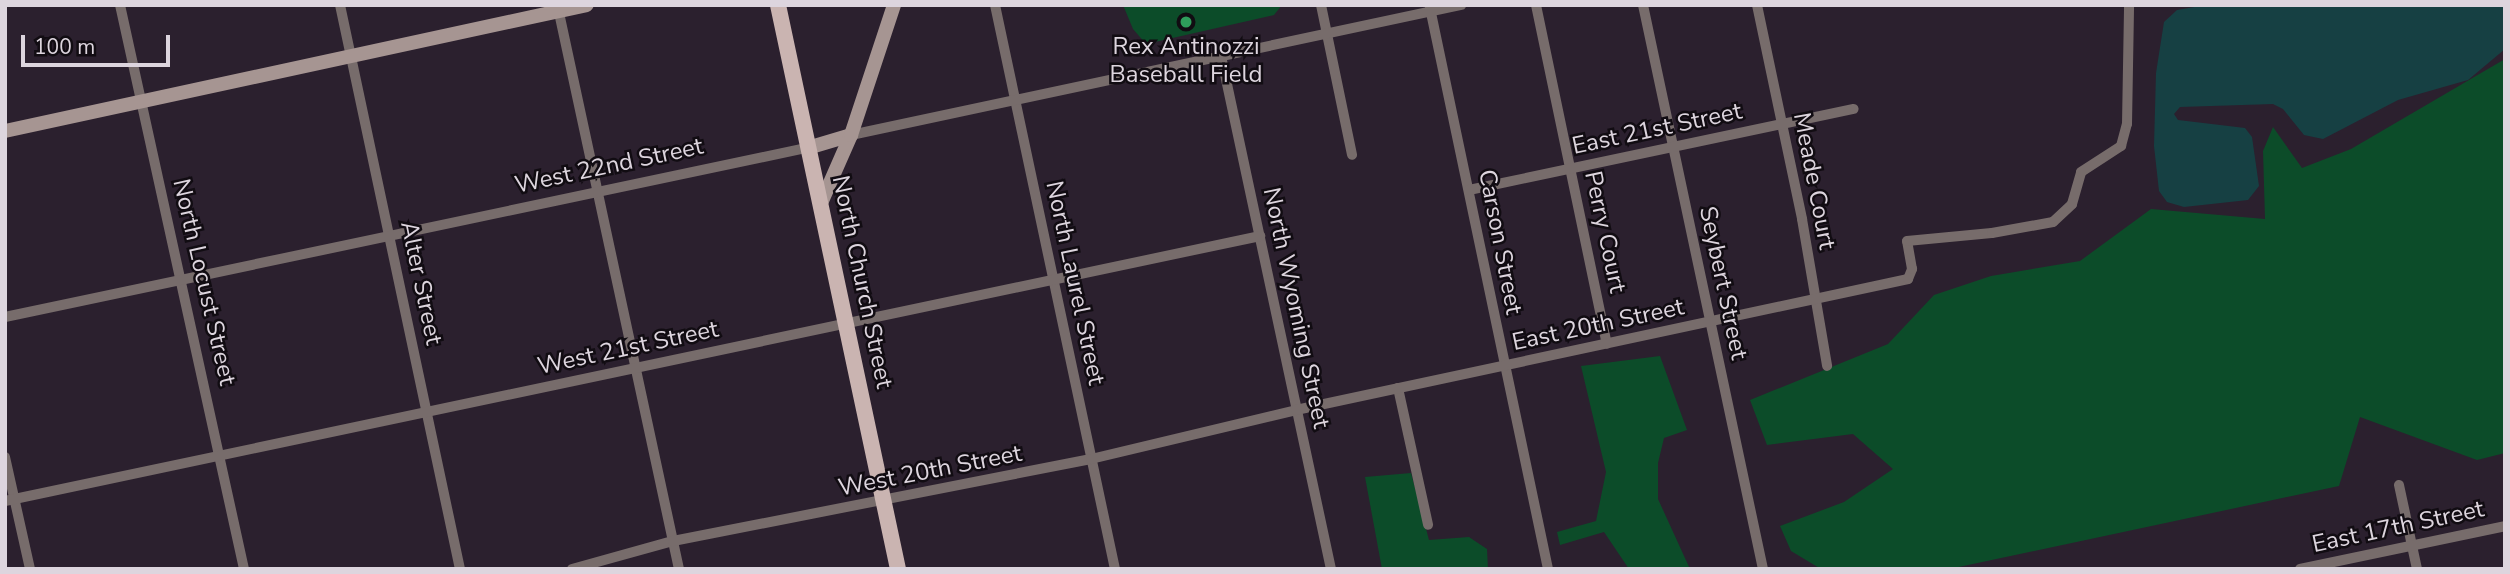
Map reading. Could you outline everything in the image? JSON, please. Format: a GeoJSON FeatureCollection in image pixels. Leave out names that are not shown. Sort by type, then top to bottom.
{"type":"FeatureCollection","features":[{"type":"Feature","properties":{"kind":"main road","name":"North Church Street"},"geometry":{"type":"LineString","coordinates":[[778,5],[811,147],[898,569]]}},
{"type":"Feature","properties":{"kind":"street","name":"North Locust Street"},"geometry":{"type":"LineString","coordinates":[[120,5],[140,102],[183,279],[244,569]]}},
{"type":"Feature","properties":{"kind":"street","name":"Alter Street"},"geometry":{"type":"LineString","coordinates":[[340,5],[460,569]]}},
{"type":"Feature","properties":{"kind":"street"},"geometry":{"type":"LineString","coordinates":[[5,131],[351,57],[558,9],[587,5]]}},
{"type":"Feature","properties":{"kind":"street"},"geometry":{"type":"LineString","coordinates":[[822,201],[851,135],[894,5]]}},
{"type":"Feature","properties":{"kind":"street","name":"North Laurel Street"},"geometry":{"type":"LineString","coordinates":[[995,5],[1115,569]]}},
{"type":"Feature","properties":{"kind":"street"},"geometry":{"type":"LineString","coordinates":[[1321,5],[1352,155]]}},
{"type":"Feature","properties":{"kind":"street","name":"West 22nd Street"},"geometry":{"type":"LineString","coordinates":[[5,317],[811,147],[851,135],[1222,56],[1431,8],[1461,5]]}},
{"type":"Feature","properties":{"kind":"street","name":"Perry Court"},"geometry":{"type":"LineString","coordinates":[[1536,5],[1607,344]]}},
{"type":"Feature","properties":{"kind":"street","name":"Seybert Street"},"geometry":{"type":"LineString","coordinates":[[1643,5],[1763,569]]}},
{"type":"Feature","properties":{"kind":"street","name":"Meade Court"},"geometry":{"type":"LineString","coordinates":[[1757,5],[1827,366]]}},
{"type":"Feature","properties":{"kind":"street","name":"East 20th Street"},"geometry":{"type":"LineString","coordinates":[[1296,410],[1908,279],[1912,269],[1907,241],[1992,233],[2053,222],[2072,204],[2081,172],[2121,146],[2127,124],[2129,5]]}},
{"type":"Feature","properties":{"kind":"street","name":"Carson Street"},"geometry":{"type":"LineString","coordinates":[[1431,8],[1503,366],[1548,569]]}},
{"type":"Feature","properties":{"kind":"street"},"geometry":{"type":"LineString","coordinates":[[558,9],[638,367],[679,569]]}},
{"type":"Feature","properties":{"kind":"street","name":"North Wyoming Street"},"geometry":{"type":"LineString","coordinates":[[1222,56],[1331,569]]}},
{"type":"Feature","properties":{"kind":"street","name":"East 21st Street"},"geometry":{"type":"LineString","coordinates":[[1469,190],[1854,109]]}},
{"type":"Feature","properties":{"kind":"street","name":"West 21st Street"},"geometry":{"type":"LineString","coordinates":[[10,500],[1260,236]]}},
{"type":"Feature","properties":{"kind":"street"},"geometry":{"type":"LineString","coordinates":[[1398,388],[1428,525]]}},
{"type":"Feature","properties":{"kind":"street","name":"West 20th Street"},"geometry":{"type":"LineString","coordinates":[[572,569],[673,541],[885,503],[1091,459],[1296,410]]}},
{"type":"Feature","properties":{"kind":"street"},"geometry":{"type":"LineString","coordinates":[[5,457],[10,500],[30,569]]}},
{"type":"Feature","properties":{"kind":"street"},"geometry":{"type":"LineString","coordinates":[[2399,485],[2417,569]]}},
{"type":"Feature","properties":{"kind":"street","name":"East 17th Street"},"geometry":{"type":"LineString","coordinates":[[2300,569],[2505,526]]}},
{"type":"Feature","properties":{"kind":"green space","name":"Rex Antinozzi Baseball Field"},"geometry":{"type":"Polygon","coordinates":[[[1123,5],[1282,5],[1274,15],[1146,44],[1133,29],[1123,5]]]}},
{"type":"Feature","properties":{"kind":"green space"},"geometry":{"type":"Polygon","coordinates":[[[2505,59],[2505,453],[2477,460],[2360,417],[2339,486],[1954,568],[1821,569],[1791,551],[1780,526],[1844,502],[1893,469],[1853,434],[1767,445],[1750,400],[1888,344],[1934,295],[1991,276],[2080,261],[2151,209],[2265,219],[2263,151],[2273,127],[2302,168],[2351,149],[2505,59]]]}},
{"type":"Feature","properties":{"kind":"green space"},"geometry":{"type":"Polygon","coordinates":[[[1660,356],[1687,430],[1664,438],[1658,463],[1658,499],[1690,569],[1629,569],[1604,532],[1560,545],[1557,532],[1596,521],[1606,472],[1581,366],[1660,356]]]}},
{"type":"Feature","properties":{"kind":"green space"},"geometry":{"type":"Polygon","coordinates":[[[1411,473],[1429,540],[1469,537],[1487,549],[1488,569],[1382,569],[1365,477],[1411,473]]]}},
{"type":"Feature","properties":{"kind":"shaded area"},"geometry":{"type":"Polygon","coordinates":[[[2206,5],[2505,5],[2505,49],[2468,80],[2398,100],[2323,139],[2304,135],[2283,109],[2273,104],[2180,107],[2174,114],[2178,120],[2245,128],[2252,137],[2259,186],[2248,200],[2184,207],[2167,202],[2159,191],[2154,146],[2156,73],[2164,22],[2177,10],[2206,5]]]}},
{"type":"Feature","properties":{"kind":"place","name":"Rex Antinozzi Baseball Field"},"geometry":{"type":"Point","coordinates":[1186,22]}}]}
